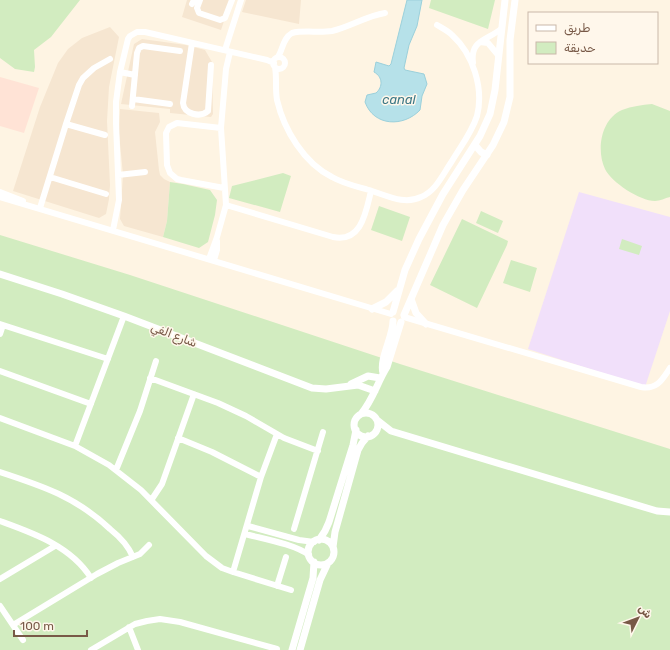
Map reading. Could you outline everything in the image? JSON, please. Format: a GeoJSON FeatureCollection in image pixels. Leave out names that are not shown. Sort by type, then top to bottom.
{"type":"FeatureCollection","features":[{"type":"Feature","properties":{"kind":"street"},"geometry":{"type":"LineString","coordinates":[[200,0],[197,8],[199,13],[219,20],[225,18],[235,20]]}},
{"type":"Feature","properties":{"kind":"street"},"geometry":{"type":"LineString","coordinates":[[225,18],[232,0]]}},
{"type":"Feature","properties":{"kind":"street"},"geometry":{"type":"LineString","coordinates":[[211,260],[226,205],[221,128],[227,51],[241,0]]}},
{"type":"Feature","properties":{"kind":"street"},"geometry":{"type":"LineString","coordinates":[[391,431],[371,435],[360,435],[354,425],[355,420],[372,400],[381,375],[382,366],[392,332],[392,316],[399,288],[410,259],[429,218],[452,179],[475,145],[490,114],[495,90],[505,0]]}},
{"type":"Feature","properties":{"kind":"street"},"geometry":{"type":"LineString","coordinates":[[349,385],[368,376],[381,375],[387,367],[403,318],[443,225],[463,190],[499,134],[508,110],[510,97],[510,40],[515,0]]}},
{"type":"Feature","properties":{"kind":"street"},"geometry":{"type":"LineString","coordinates":[[385,13],[368,17],[334,30],[292,33],[286,38],[278,60],[276,95],[281,115],[291,135],[304,153],[318,168],[338,180],[407,201],[421,198],[432,190],[467,137],[477,116],[479,92],[478,80],[474,68],[458,41],[449,32],[437,25]]}},
{"type":"Feature","properties":{"kind":"street"},"geometry":{"type":"LineString","coordinates":[[474,68],[473,52],[475,46],[501,29]]}},
{"type":"Feature","properties":{"kind":"street"},"geometry":{"type":"LineString","coordinates":[[113,230],[119,200],[116,114],[120,72],[130,36],[137,32],[145,32],[267,60],[278,60]]}},
{"type":"Feature","properties":{"kind":"street"},"geometry":{"type":"LineString","coordinates":[[479,42],[488,43],[498,55]]}},
{"type":"Feature","properties":{"kind":"street"},"geometry":{"type":"LineString","coordinates":[[192,43],[183,103],[184,109],[188,112],[203,114],[208,111],[211,65]]}},
{"type":"Feature","properties":{"kind":"street"},"geometry":{"type":"LineString","coordinates":[[132,106],[137,50],[141,46],[180,51]]}},
{"type":"Feature","properties":{"kind":"street"},"geometry":{"type":"LineString","coordinates":[[37,207],[50,177],[76,92],[83,78],[94,68],[110,59]]}},
{"type":"Feature","properties":{"kind":"street"},"geometry":{"type":"LineString","coordinates":[[120,72],[135,75]]}},
{"type":"Feature","properties":{"kind":"street"},"geometry":{"type":"LineString","coordinates":[[133,99],[170,104]]}},
{"type":"Feature","properties":{"kind":"street"},"geometry":{"type":"LineString","coordinates":[[221,128],[178,123],[172,125],[166,133],[167,165],[170,173],[177,179],[224,188]]}},
{"type":"Feature","properties":{"kind":"street"},"geometry":{"type":"LineString","coordinates":[[66,124],[105,135]]}},
{"type":"Feature","properties":{"kind":"street"},"geometry":{"type":"LineString","coordinates":[[475,145],[478,150],[487,154]]}},
{"type":"Feature","properties":{"kind":"street"},"geometry":{"type":"LineString","coordinates":[[118,174],[145,172]]}},
{"type":"Feature","properties":{"kind":"street"},"geometry":{"type":"LineString","coordinates":[[50,177],[106,194]]}},
{"type":"Feature","properties":{"kind":"street"},"geometry":{"type":"LineString","coordinates":[[226,205],[333,237],[343,238],[352,235],[362,223],[371,191]]}},
{"type":"Feature","properties":{"kind":"street"},"geometry":{"type":"LineString","coordinates":[[0,192],[37,207]]}},
{"type":"Feature","properties":{"kind":"street"},"geometry":{"type":"LineString","coordinates":[[0,197],[372,309],[392,316],[396,323],[403,318]]}},
{"type":"Feature","properties":{"kind":"street","name":"شارع الفي"},"geometry":{"type":"LineString","coordinates":[[0,274],[124,316],[312,388],[326,389],[349,385]]}},
{"type":"Feature","properties":{"kind":"street"},"geometry":{"type":"LineString","coordinates":[[372,309],[390,299],[399,288]]}},
{"type":"Feature","properties":{"kind":"street"},"geometry":{"type":"LineString","coordinates":[[411,299],[416,313],[426,324]]}},
{"type":"Feature","properties":{"kind":"street"},"geometry":{"type":"LineString","coordinates":[[392,316],[399,310],[403,318],[641,388],[650,388],[658,385],[670,368]]}},
{"type":"Feature","properties":{"kind":"street"},"geometry":{"type":"LineString","coordinates":[[75,446],[124,316]]}},
{"type":"Feature","properties":{"kind":"street"},"geometry":{"type":"LineString","coordinates":[[0,334],[2,325],[108,359]]}},
{"type":"Feature","properties":{"kind":"street"},"geometry":{"type":"LineString","coordinates":[[116,470],[140,411],[156,361]]}},
{"type":"Feature","properties":{"kind":"street"},"geometry":{"type":"LineString","coordinates":[[0,371],[91,404]]}},
{"type":"Feature","properties":{"kind":"street"},"geometry":{"type":"LineString","coordinates":[[150,378],[232,410],[277,434],[318,451]]}},
{"type":"Feature","properties":{"kind":"street"},"geometry":{"type":"LineString","coordinates":[[349,385],[358,385],[375,391]]}},
{"type":"Feature","properties":{"kind":"street"},"geometry":{"type":"LineString","coordinates":[[152,500],[162,484],[194,394]]}},
{"type":"Feature","properties":{"kind":"street"},"geometry":{"type":"LineString","coordinates":[[300,650],[320,580],[328,563],[334,556],[333,547],[335,532],[358,450],[362,443],[377,429],[372,400]]}},
{"type":"Feature","properties":{"kind":"street"},"geometry":{"type":"LineString","coordinates":[[361,414],[366,413],[376,418],[391,431],[657,511],[670,518]]}},
{"type":"Feature","properties":{"kind":"street"},"geometry":{"type":"LineString","coordinates":[[0,418],[75,446],[116,470],[152,500],[211,560],[222,568],[291,590]]}},
{"type":"Feature","properties":{"kind":"street"},"geometry":{"type":"LineString","coordinates":[[309,555],[309,550],[325,531],[329,522],[353,445],[356,430]]}},
{"type":"Feature","properties":{"kind":"street"},"geometry":{"type":"LineString","coordinates":[[294,529],[323,432]]}},
{"type":"Feature","properties":{"kind":"street"},"geometry":{"type":"LineString","coordinates":[[233,572],[248,526],[261,477],[277,434]]}},
{"type":"Feature","properties":{"kind":"street"},"geometry":{"type":"LineString","coordinates":[[178,438],[212,452],[261,477]]}},
{"type":"Feature","properties":{"kind":"street"},"geometry":{"type":"LineString","coordinates":[[0,472],[42,486],[74,501],[102,521],[122,540],[128,547],[133,557]]}},
{"type":"Feature","properties":{"kind":"street"},"geometry":{"type":"LineString","coordinates":[[657,511],[670,512]]}},
{"type":"Feature","properties":{"kind":"street"},"geometry":{"type":"LineString","coordinates":[[0,520],[32,533],[76,559],[91,578]]}},
{"type":"Feature","properties":{"kind":"street"},"geometry":{"type":"LineString","coordinates":[[248,526],[299,540],[327,541],[333,547]]}},
{"type":"Feature","properties":{"kind":"street"},"geometry":{"type":"LineString","coordinates":[[245,534],[302,550],[309,555],[314,562],[321,565],[328,563]]}},
{"type":"Feature","properties":{"kind":"street"},"geometry":{"type":"LineString","coordinates":[[13,625],[91,578],[140,554],[149,545]]}},
{"type":"Feature","properties":{"kind":"street"},"geometry":{"type":"LineString","coordinates":[[0,579],[55,546]]}},
{"type":"Feature","properties":{"kind":"street"},"geometry":{"type":"LineString","coordinates":[[277,586],[286,557]]}},
{"type":"Feature","properties":{"kind":"street"},"geometry":{"type":"LineString","coordinates":[[292,650],[313,578],[314,562]]}},
{"type":"Feature","properties":{"kind":"street"},"geometry":{"type":"LineString","coordinates":[[0,606],[23,640]]}},
{"type":"Feature","properties":{"kind":"street"},"geometry":{"type":"LineString","coordinates":[[91,650],[129,627],[147,621],[167,620],[259,647],[278,649]]}},
{"type":"Feature","properties":{"kind":"street"},"geometry":{"type":"LineString","coordinates":[[129,627],[138,650]]}},
{"type":"Feature","properties":{"kind":"shaded area"},"geometry":{"type":"Polygon","coordinates":[[[187,0],[231,0],[221,30],[182,17],[187,0]]]}},
{"type":"Feature","properties":{"kind":"shaded area"},"geometry":{"type":"Polygon","coordinates":[[[246,0],[301,0],[299,24],[242,12],[246,0]]]}},
{"type":"Feature","properties":{"kind":"shaded area"},"geometry":{"type":"Polygon","coordinates":[[[110,27],[119,37],[109,87],[107,121],[110,185],[109,199],[106,214],[99,218],[13,191],[40,107],[58,63],[68,49],[82,38],[110,27]]]}},
{"type":"Feature","properties":{"kind":"shaded area"},"geometry":{"type":"Polygon","coordinates":[[[142,39],[186,45],[205,50],[212,62],[213,114],[211,117],[170,113],[170,109],[121,104],[134,44],[142,39]]]}},
{"type":"Feature","properties":{"kind":"shaded area"},"geometry":{"type":"Polygon","coordinates":[[[0,77],[39,88],[24,133],[0,126],[0,77]]]}},
{"type":"Feature","properties":{"kind":"shaded area"},"geometry":{"type":"Polygon","coordinates":[[[120,109],[159,113],[160,122],[155,132],[159,170],[160,175],[170,182],[167,221],[163,237],[124,226],[120,219],[123,175],[119,133],[120,109]]]}},
{"type":"Feature","properties":{"kind":"shaded area"},"geometry":{"type":"Polygon","coordinates":[[[579,192],[670,217],[670,311],[645,387],[528,349],[579,192]]]}},
{"type":"Feature","properties":{"kind":"green space"},"geometry":{"type":"Polygon","coordinates":[[[0,0],[80,0],[51,37],[34,50],[34,72],[15,69],[0,58],[0,0]]]}},
{"type":"Feature","properties":{"kind":"green space"},"geometry":{"type":"Polygon","coordinates":[[[431,0],[495,0],[488,29],[429,8],[431,0]]]}},
{"type":"Feature","properties":{"kind":"green space"},"geometry":{"type":"Polygon","coordinates":[[[652,104],[670,111],[670,197],[659,201],[642,198],[620,185],[608,174],[605,169],[601,153],[602,136],[609,120],[615,114],[622,110],[652,104]]]}},
{"type":"Feature","properties":{"kind":"green space"},"geometry":{"type":"Polygon","coordinates":[[[283,173],[291,176],[280,212],[229,198],[232,186],[283,173]]]}},
{"type":"Feature","properties":{"kind":"green space"},"geometry":{"type":"Polygon","coordinates":[[[170,182],[210,190],[217,200],[208,242],[199,248],[163,237],[167,221],[170,182]]]}},
{"type":"Feature","properties":{"kind":"green space"},"geometry":{"type":"Polygon","coordinates":[[[379,206],[410,217],[402,241],[371,230],[379,206]]]}},
{"type":"Feature","properties":{"kind":"green space"},"geometry":{"type":"Polygon","coordinates":[[[481,211],[503,221],[498,233],[476,223],[481,211]]]}},
{"type":"Feature","properties":{"kind":"green space"},"geometry":{"type":"Polygon","coordinates":[[[462,219],[508,241],[477,308],[430,285],[462,219]]]}},
{"type":"Feature","properties":{"kind":"green space"},"geometry":{"type":"Polygon","coordinates":[[[0,235],[130,275],[400,364],[670,449],[670,650],[0,650],[0,235]]]}},
{"type":"Feature","properties":{"kind":"green space"},"geometry":{"type":"Polygon","coordinates":[[[622,239],[642,246],[639,255],[619,249],[622,239]]]}},
{"type":"Feature","properties":{"kind":"green space"},"geometry":{"type":"Polygon","coordinates":[[[511,260],[537,268],[530,292],[503,283],[511,260]]]}},
{"type":"Feature","properties":{"kind":"water","name":"canal"},"geometry":{"type":"Polygon","coordinates":[[[407,0],[422,0],[417,26],[409,45],[404,68],[405,70],[424,74],[427,84],[422,96],[420,110],[413,116],[406,119],[398,122],[390,122],[375,116],[369,110],[365,102],[367,95],[376,93],[381,85],[379,77],[374,72],[376,62],[389,66],[391,64],[407,0]]]}}]}
